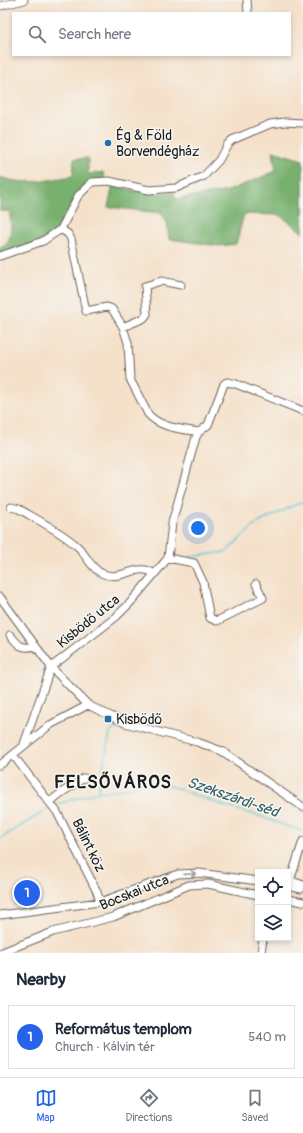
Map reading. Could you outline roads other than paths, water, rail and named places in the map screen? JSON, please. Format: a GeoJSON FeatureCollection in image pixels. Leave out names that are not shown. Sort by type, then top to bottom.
{"type":"FeatureCollection","features":[{"type":"Feature","properties":{"kind":"street"},"geometry":{"type":"LineString","coordinates":[[0,6],[24,0]]}},
{"type":"Feature","properties":{"kind":"street"},"geometry":{"type":"LineString","coordinates":[[247,0],[248,12]]}},
{"type":"Feature","properties":{"kind":"street"},"geometry":{"type":"LineString","coordinates":[[0,256],[43,241],[60,229],[78,196],[92,182],[110,180],[149,190],[176,188],[204,176],[219,160],[227,145],[232,140],[270,124],[285,122],[303,123]]}},
{"type":"Feature","properties":{"kind":"street"},"geometry":{"type":"LineString","coordinates":[[60,229],[68,234],[70,239],[86,311],[107,307],[112,309],[123,327],[128,343],[130,379],[148,414],[153,419],[172,427],[199,432]]}},
{"type":"Feature","properties":{"kind":"street"},"geometry":{"type":"LineString","coordinates":[[123,327],[144,318],[147,314],[145,286],[161,281],[181,286]]}},
{"type":"Feature","properties":{"kind":"street"},"geometry":{"type":"LineString","coordinates":[[256,584],[263,598],[217,621],[210,618],[203,582],[194,563],[168,558],[172,523],[199,432],[208,425],[224,384],[227,382],[236,384],[303,411]]}},
{"type":"Feature","properties":{"kind":"street"},"geometry":{"type":"LineString","coordinates":[[11,507],[19,509],[76,545],[100,573],[118,576],[134,571],[146,570],[154,574]]}},
{"type":"Feature","properties":{"kind":"street","name":"Kisbödő utca"},"geometry":{"type":"LineString","coordinates":[[24,744],[51,667],[116,617],[130,603],[168,558]]}},
{"type":"Feature","properties":{"kind":"street"},"geometry":{"type":"LineString","coordinates":[[0,597],[34,646],[51,667],[88,705],[125,723],[197,742],[222,752],[303,807]]}},
{"type":"Feature","properties":{"kind":"street"},"geometry":{"type":"LineString","coordinates":[[10,635],[23,648],[34,646]]}},
{"type":"Feature","properties":{"kind":"street"},"geometry":{"type":"LineString","coordinates":[[0,764],[14,755],[24,744],[50,725],[88,705]]}},
{"type":"Feature","properties":{"kind":"street","name":"Bálint köz"},"geometry":{"type":"LineString","coordinates":[[14,755],[51,801],[97,892],[100,902]]}},
{"type":"Feature","properties":{"kind":"street"},"geometry":{"type":"LineString","coordinates":[[51,801],[61,792],[84,778]]}},
{"type":"Feature","properties":{"kind":"street"},"geometry":{"type":"LineString","coordinates":[[291,874],[303,841]]}},
{"type":"Feature","properties":{"kind":"street"},"geometry":{"type":"LineString","coordinates":[[0,915],[100,902],[178,874],[199,873],[255,881]]}},
{"type":"Feature","properties":{"kind":"street"},"geometry":{"type":"LineString","coordinates":[[291,880],[303,886]]}},
{"type":"Feature","properties":{"kind":"street","name":"Bocskai utca"},"geometry":{"type":"LineString","coordinates":[[0,953],[53,932],[113,917],[189,885],[208,884],[255,894]]}},
{"type":"Feature","properties":{"kind":"street"},"geometry":{"type":"LineString","coordinates":[[291,887],[303,889]]}},
{"type":"Feature","properties":{"kind":"street"},"geometry":{"type":"LineString","coordinates":[[291,900],[303,902]]}},
{"type":"Feature","properties":{"kind":"street"},"geometry":{"type":"LineString","coordinates":[[261,953],[263,941]]}},
{"type":"Feature","properties":{"kind":"waterway"},"geometry":{"type":"LineString","coordinates":[[189,557],[226,552],[256,524],[303,501]]}},
{"type":"Feature","properties":{"kind":"waterway"},"geometry":{"type":"LineString","coordinates":[[98,792],[110,733],[114,729],[123,728]]}},
{"type":"Feature","properties":{"kind":"waterway","name":"Szekszárdi-séd"},"geometry":{"type":"LineString","coordinates":[[54,805],[98,792],[118,790],[148,783],[167,785],[303,832]]}},
{"type":"Feature","properties":{"kind":"waterway","name":"Szekszárdi-séd"},"geometry":{"type":"LineString","coordinates":[[0,839],[51,807]]}},
{"type":"Feature","properties":{"kind":"place","name":"Ég & Föld Borvendégház"},"geometry":{"type":"Point","coordinates":[108,143]}},
{"type":"Feature","properties":{"kind":"place","name":"Kisbödő"},"geometry":{"type":"Point","coordinates":[108,719]}},
{"type":"Feature","properties":{"kind":"place","name":"Református templom"},"geometry":{"type":"Point","coordinates":[27,893]}},
{"type":"Feature","properties":{"kind":"district","name":"FELSŐVÁROS"},"geometry":{"type":"Point","coordinates":[113,782]}}]}
